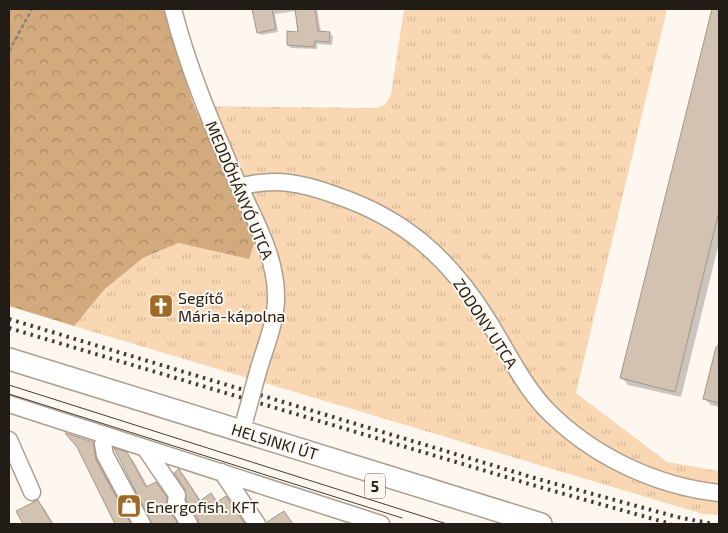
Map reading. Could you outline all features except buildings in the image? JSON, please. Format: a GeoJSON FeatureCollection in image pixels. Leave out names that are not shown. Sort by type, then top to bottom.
{"type":"FeatureCollection","features":[{"type":"Feature","properties":{"kind":"main road","name":"HELSINKI ÚT"},"geometry":{"type":"LineString","coordinates":[[9,359],[240,435],[499,524]]}},
{"type":"Feature","properties":{"kind":"main road","name":"HELSINKI ÚT"},"geometry":{"type":"LineString","coordinates":[[9,372],[240,435],[541,524]]}},
{"type":"Feature","properties":{"kind":"street","name":"MEDDŐHÁNYÓ UTCA"},"geometry":{"type":"LineString","coordinates":[[173,9],[179,33],[208,116],[264,240],[270,256],[275,281],[275,309],[240,435]]}},
{"type":"Feature","properties":{"kind":"street","name":"ZODONY UTCA"},"geometry":{"type":"LineString","coordinates":[[239,186],[271,181],[298,184],[344,198],[380,214],[412,233],[428,246],[457,277],[487,318],[528,387],[545,408],[564,426],[595,449],[633,470],[680,485],[719,493]]}},
{"type":"Feature","properties":{"kind":"street"},"geometry":{"type":"LineString","coordinates":[[9,404],[377,523]]}},
{"type":"Feature","properties":{"kind":"street"},"geometry":{"type":"LineString","coordinates":[[106,436],[104,444],[105,455],[142,524]]}},
{"type":"Feature","properties":{"kind":"street"},"geometry":{"type":"LineString","coordinates":[[9,440],[32,492]]}},
{"type":"Feature","properties":{"kind":"street"},"geometry":{"type":"LineString","coordinates":[[145,448],[177,495],[176,502],[189,524]]}},
{"type":"Feature","properties":{"kind":"street"},"geometry":{"type":"LineString","coordinates":[[222,472],[257,524]]}},
{"type":"Feature","properties":{"kind":"path"},"geometry":{"type":"LineString","coordinates":[[9,51],[32,9]]}},
{"type":"Feature","properties":{"kind":"green space"},"geometry":{"type":"Polygon","coordinates":[[[9,9],[164,9],[194,106],[255,241],[249,259],[178,243],[143,258],[105,289],[74,326],[9,306],[9,9]]]}},
{"type":"Feature","properties":{"kind":"green space"},"geometry":{"type":"Polygon","coordinates":[[[404,9],[667,9],[576,393],[667,462],[719,471],[719,515],[703,514],[74,326],[105,289],[143,258],[178,243],[249,259],[255,241],[194,106],[376,108],[385,105],[391,94],[404,9]]]}},
{"type":"Feature","properties":{"kind":"tram line"},"geometry":{"type":"LineString","coordinates":[[9,385],[447,524]]}},
{"type":"Feature","properties":{"kind":"tram line"},"geometry":{"type":"LineString","coordinates":[[9,394],[402,518]]}},
{"type":"Feature","properties":{"kind":"railway"},"geometry":{"type":"LineString","coordinates":[[9,319],[538,479],[677,517],[714,524]]}},
{"type":"Feature","properties":{"kind":"railway"},"geometry":{"type":"LineString","coordinates":[[9,328],[536,486],[671,524]]}},
{"type":"Feature","properties":{"kind":"place","name":"Segítő Mária-kápolna"},"geometry":{"type":"Point","coordinates":[161,306]}},
{"type":"Feature","properties":{"kind":"place","name":"Energofish. KFT"},"geometry":{"type":"Point","coordinates":[129,506]}}]}
